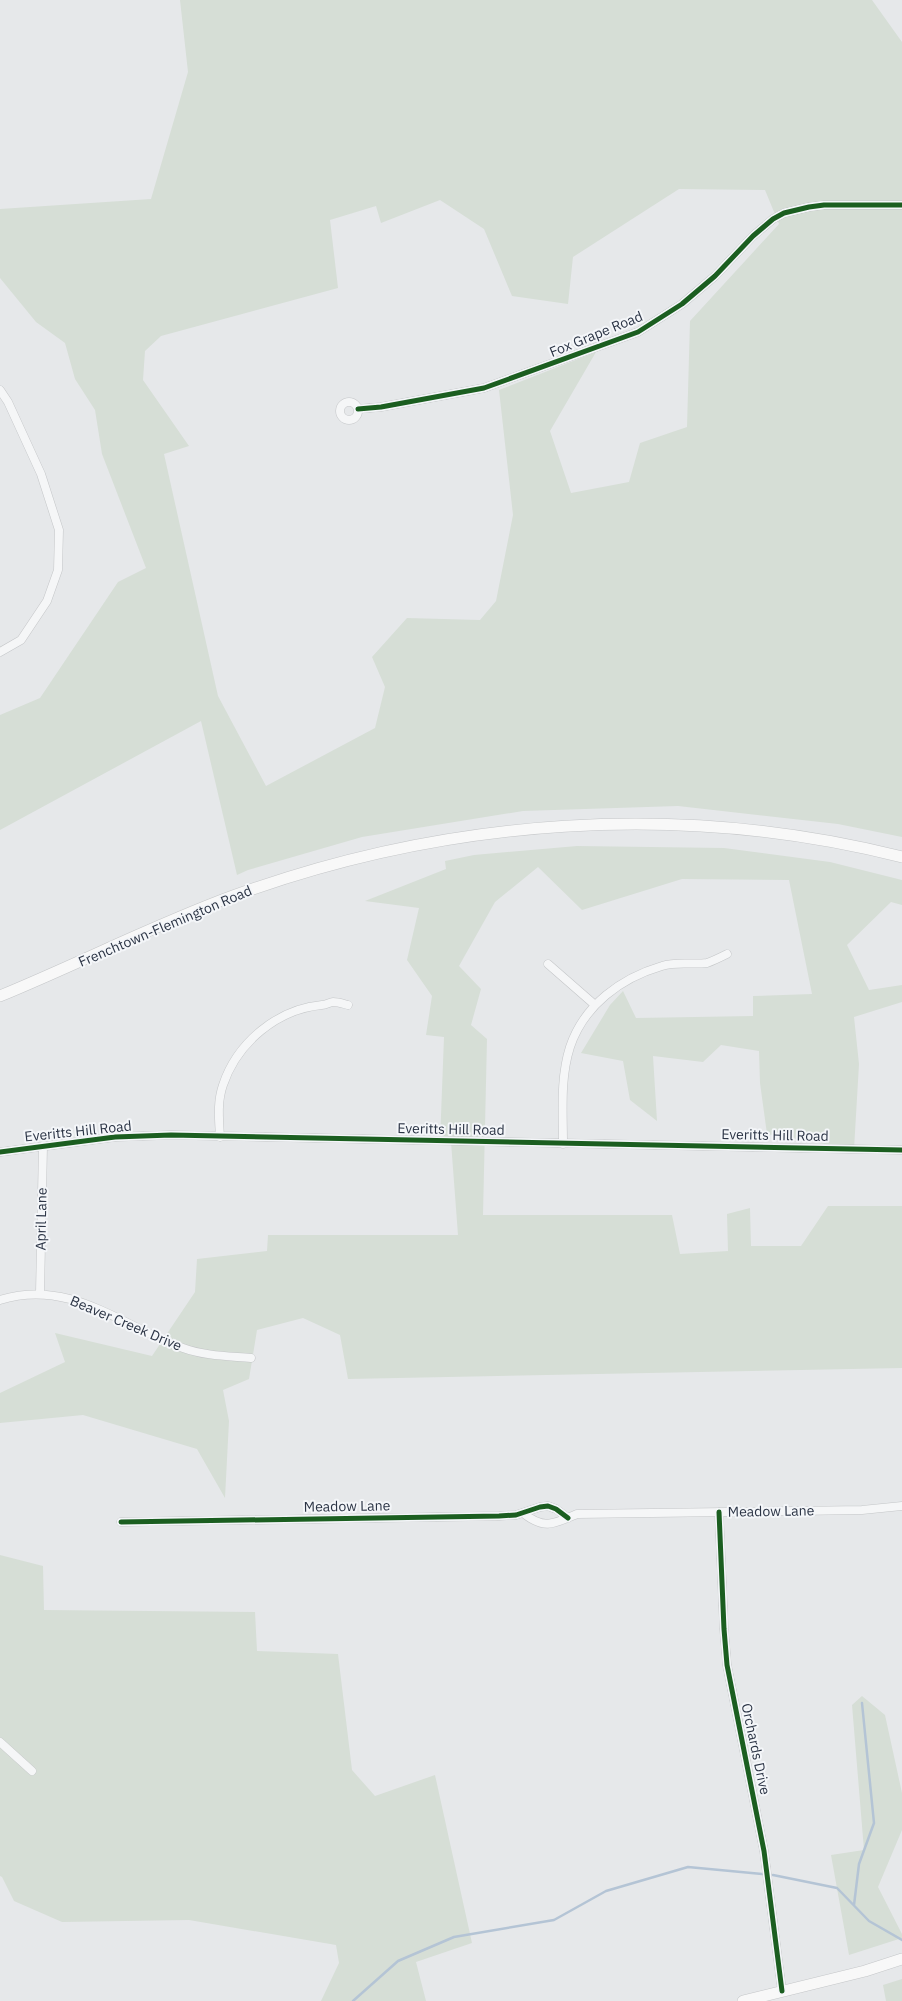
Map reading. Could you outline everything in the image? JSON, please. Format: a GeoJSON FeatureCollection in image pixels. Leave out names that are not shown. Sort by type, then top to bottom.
{"type":"FeatureCollection","features":[{"type":"Feature","properties":{"kind":"main road","name":"Frenchtown-Flemington Road"},"geometry":{"type":"LineString","coordinates":[[0,996],[208,905],[249,890],[326,865],[445,839],[541,827],[652,824],[726,828],[772,833],[840,844],[902,857]]}},
{"type":"Feature","properties":{"kind":"main road"},"geometry":{"type":"LineString","coordinates":[[743,2001],[865,1971],[902,1959]]}},
{"type":"Feature","properties":{"kind":"street","name":"Fox Grape Road"},"geometry":{"type":"LineString","coordinates":[[358,409],[381,407],[484,388],[638,332],[666,316],[686,301],[715,276],[753,236],[773,219],[784,213],[809,206],[824,205],[902,206]]}},
{"type":"Feature","properties":{"kind":"street"},"geometry":{"type":"LineString","coordinates":[[0,390],[8,402],[42,474],[59,530],[58,570],[48,601],[21,640],[0,652]]}},
{"type":"Feature","properties":{"kind":"street"},"geometry":{"type":"LineString","coordinates":[[563,1144],[564,1087],[570,1048],[582,1023],[595,1005],[611,991],[649,970],[676,962],[707,963],[727,954]]}},
{"type":"Feature","properties":{"kind":"street"},"geometry":{"type":"LineString","coordinates":[[548,964],[595,1005]]}},
{"type":"Feature","properties":{"kind":"street"},"geometry":{"type":"LineString","coordinates":[[220,1136],[219,1100],[222,1086],[232,1065],[247,1044],[270,1025],[296,1011],[312,1006],[325,1005],[332,1002],[348,1005]]}},
{"type":"Feature","properties":{"kind":"street","name":"Everitts Hill Road"},"geometry":{"type":"LineString","coordinates":[[0,1152],[115,1137],[220,1136],[902,1150]]}},
{"type":"Feature","properties":{"kind":"street","name":"April Lane"},"geometry":{"type":"LineString","coordinates":[[40,1293],[43,1146]]}},
{"type":"Feature","properties":{"kind":"street","name":"Beaver Creek Drive"},"geometry":{"type":"LineString","coordinates":[[0,1300],[40,1293],[67,1297],[79,1301],[182,1348],[211,1355],[251,1358]]}},
{"type":"Feature","properties":{"kind":"street","name":"Meadow Lane"},"geometry":{"type":"LineString","coordinates":[[121,1522],[499,1516],[523,1513],[548,1506],[556,1509],[568,1518]]}},
{"type":"Feature","properties":{"kind":"street","name":"Meadow Lane"},"geometry":{"type":"LineString","coordinates":[[523,1513],[541,1524],[548,1524],[577,1514],[862,1510],[902,1506]]}},
{"type":"Feature","properties":{"kind":"street","name":"Orchards Drive"},"geometry":{"type":"LineString","coordinates":[[719,1512],[727,1665],[764,1851],[782,1991]]}},
{"type":"Feature","properties":{"kind":"street"},"geometry":{"type":"LineString","coordinates":[[0,1742],[32,1771]]}},
{"type":"Feature","properties":{"kind":"shaded area"},"geometry":{"type":"Polygon","coordinates":[[[180,0],[872,0],[902,42],[902,837],[838,824],[678,806],[523,811],[362,837],[248,870],[237,875],[201,721],[0,830],[0,715],[40,698],[118,582],[146,568],[102,454],[95,410],[75,379],[65,343],[36,322],[0,278],[0,209],[151,199],[188,72],[180,0]],[[679,189],[573,257],[568,304],[512,296],[484,229],[440,200],[381,223],[376,206],[330,220],[338,288],[161,336],[145,351],[143,380],[189,446],[164,454],[218,696],[266,786],[375,728],[385,687],[372,657],[407,618],[480,620],[496,601],[513,515],[499,390],[596,352],[550,431],[571,493],[629,482],[640,443],[687,427],[690,321],[779,224],[765,190],[679,189]]]}},
{"type":"Feature","properties":{"kind":"shaded area"},"geometry":{"type":"Polygon","coordinates":[[[577,846],[724,848],[830,862],[902,880],[902,905],[891,902],[847,945],[869,990],[902,985],[902,1002],[854,1017],[859,1064],[854,1149],[767,1134],[760,1083],[759,1051],[721,1045],[703,1062],[653,1056],[657,1121],[630,1100],[623,1061],[581,1053],[610,1005],[623,991],[636,1018],[753,1016],[753,996],[812,994],[789,880],[682,879],[582,910],[538,867],[495,902],[459,966],[481,989],[471,1025],[487,1039],[483,1215],[672,1215],[680,1254],[728,1251],[727,1214],[750,1208],[751,1246],[801,1246],[828,1206],[902,1206],[902,1368],[348,1379],[340,1335],[303,1318],[257,1330],[249,1379],[223,1390],[229,1421],[225,1498],[197,1449],[83,1415],[0,1423],[0,1393],[65,1362],[55,1333],[152,1356],[195,1292],[197,1259],[267,1251],[268,1235],[458,1235],[451,1142],[440,1142],[444,1037],[426,1035],[432,996],[407,960],[419,908],[365,901],[446,869],[445,861],[474,855],[577,846]]]}},
{"type":"Feature","properties":{"kind":"shaded area"},"geometry":{"type":"Polygon","coordinates":[[[0,1555],[43,1566],[44,1610],[255,1612],[257,1651],[338,1654],[352,1770],[375,1796],[435,1775],[472,1943],[416,1962],[426,2001],[321,2001],[339,1963],[336,1945],[189,1920],[62,1922],[14,1901],[2,1877],[0,1876],[0,1555]]]}},
{"type":"Feature","properties":{"kind":"shaded area"},"geometry":{"type":"Polygon","coordinates":[[[862,1696],[885,1715],[902,1793],[902,1830],[878,1887],[902,1934],[902,1938],[849,1955],[831,1855],[864,1850],[852,1705],[862,1696]]]}},
{"type":"Feature","properties":{"kind":"shaded area"},"geometry":{"type":"Polygon","coordinates":[[[902,1979],[902,2001],[886,2001],[883,1985],[902,1979]]]}},
{"type":"Feature","properties":{"kind":"waterway"},"geometry":{"type":"LineString","coordinates":[[854,1905],[859,1864],[874,1823],[862,1703]]}},
{"type":"Feature","properties":{"kind":"waterway"},"geometry":{"type":"LineString","coordinates":[[353,2001],[398,1961],[454,1937],[554,1920],[606,1891],[688,1867],[762,1874]]}},
{"type":"Feature","properties":{"kind":"waterway"},"geometry":{"type":"LineString","coordinates":[[773,1875],[837,1888],[869,1921],[902,1940]]}},
{"type":"Feature","properties":{"kind":"cycle path"},"geometry":{"type":"LineString","coordinates":[[358,409],[381,407],[484,388],[638,332],[682,304],[715,276],[753,236],[773,219],[784,213],[824,205],[902,205]]}},
{"type":"Feature","properties":{"kind":"cycle path"},"geometry":{"type":"LineString","coordinates":[[0,1152],[115,1137],[171,1135],[902,1150]]}},
{"type":"Feature","properties":{"kind":"cycle path"},"geometry":{"type":"LineString","coordinates":[[121,1522],[499,1516],[516,1515],[540,1507],[548,1506],[556,1509],[568,1518]]}},
{"type":"Feature","properties":{"kind":"cycle path"},"geometry":{"type":"LineString","coordinates":[[719,1512],[727,1665],[764,1851],[782,1991]]}}]}
